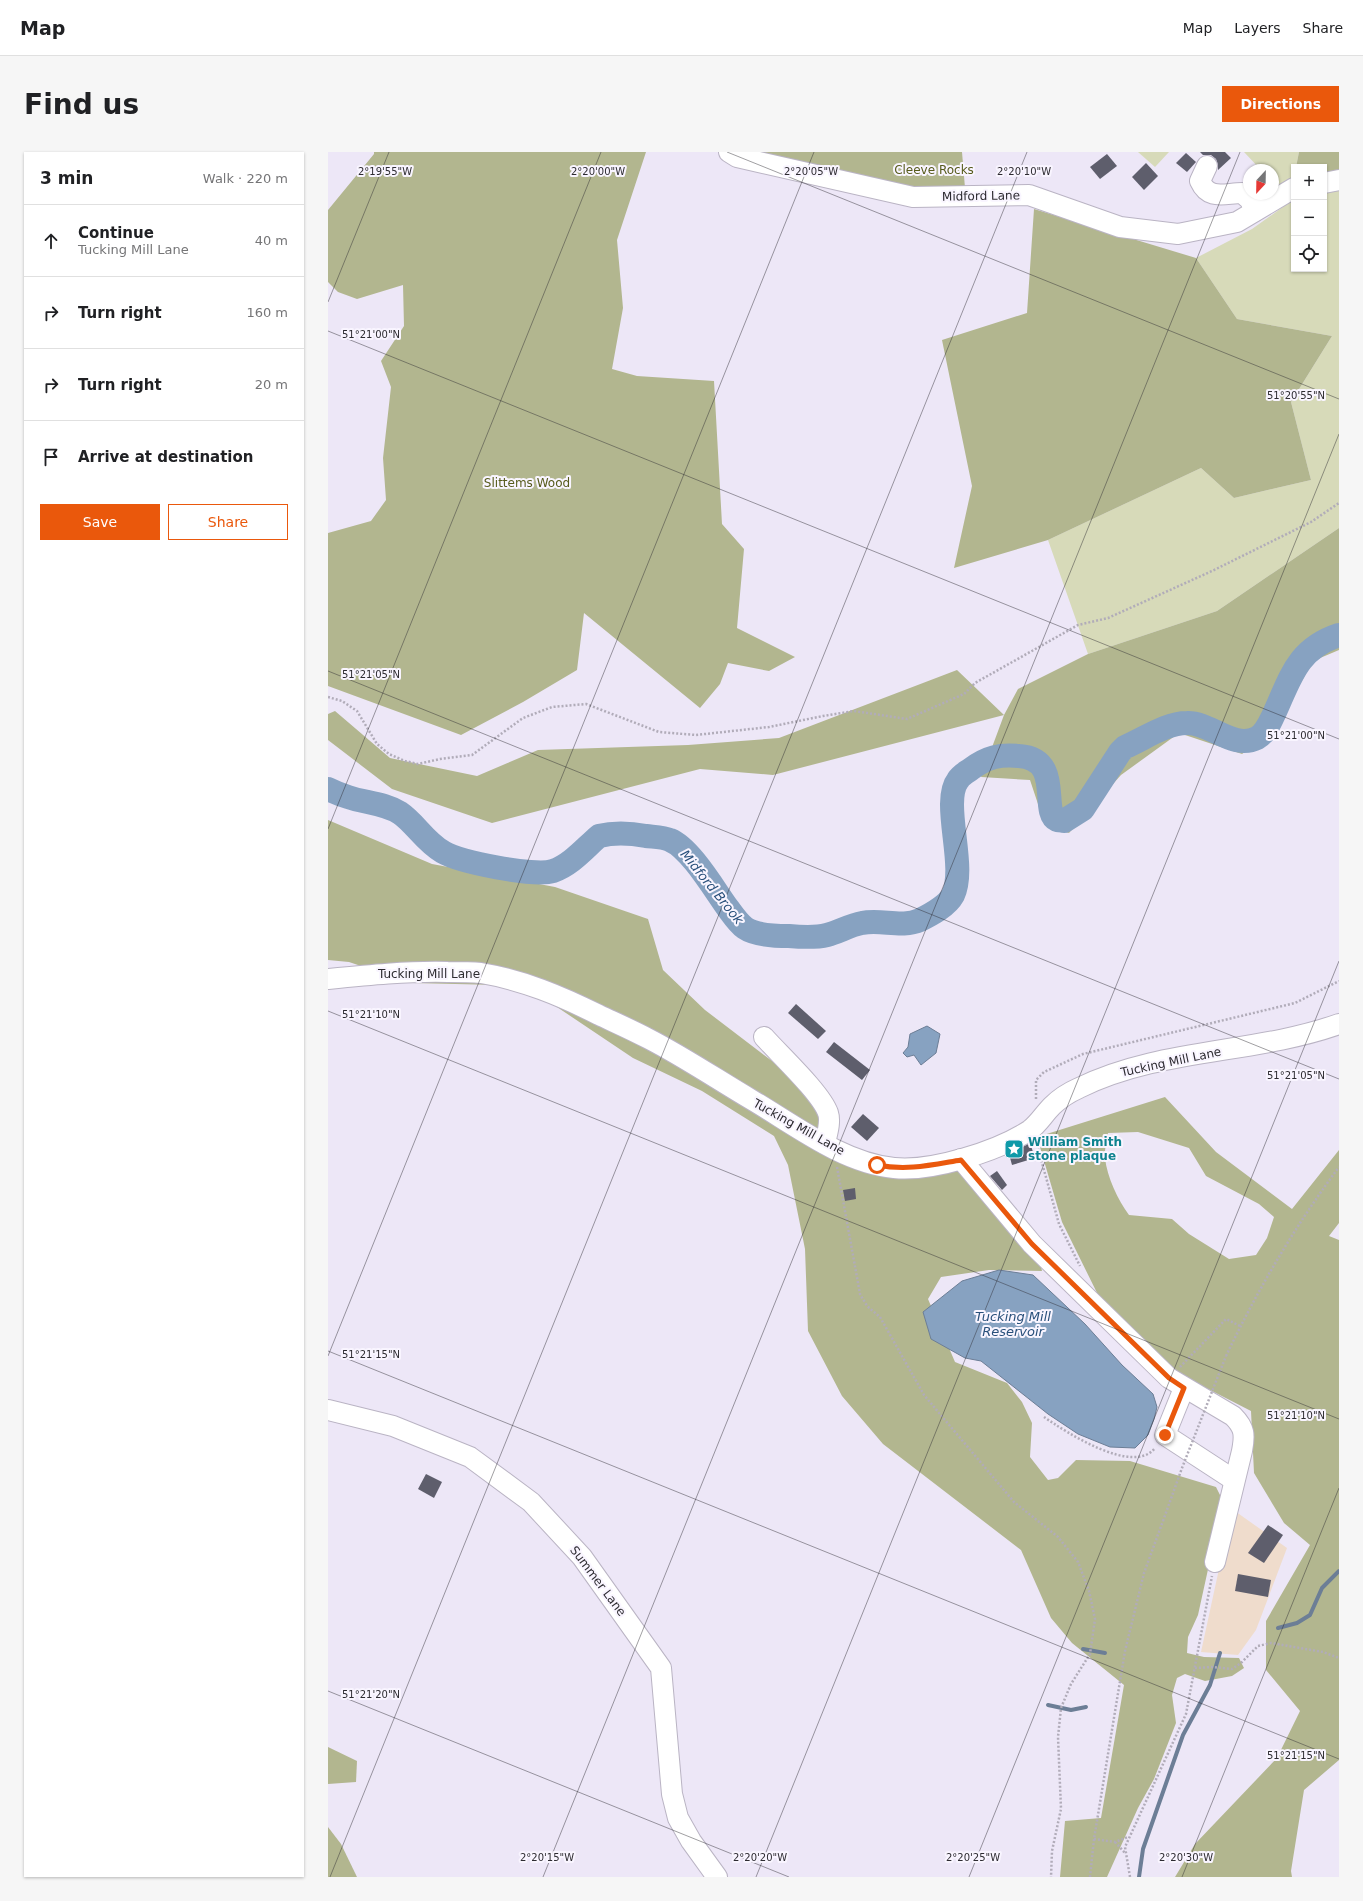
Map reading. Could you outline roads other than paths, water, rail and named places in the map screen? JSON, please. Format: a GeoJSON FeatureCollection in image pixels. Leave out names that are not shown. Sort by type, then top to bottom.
{"type":"FeatureCollection","features":[{"type":"Feature","properties":{"kind":"street","name":"Midford Lane"},"geometry":{"type":"LineString","coordinates":[[729,152],[737,157],[913,197],[1029,195],[1120,227],[1178,234],[1237,222],[1291,190]]}},
{"type":"Feature","properties":{"kind":"street"},"geometry":{"type":"LineString","coordinates":[[1207,166],[1200,181],[1207,191],[1219,196],[1242,193],[1250,200],[1255,211]]}},
{"type":"Feature","properties":{"kind":"street"},"geometry":{"type":"LineString","coordinates":[[1327,182],[1339,180]]}},
{"type":"Feature","properties":{"kind":"street","name":"Tucking Mill Lane"},"geometry":{"type":"LineString","coordinates":[[328,979],[377,974],[431,972],[478,973],[521,981],[570,1001],[650,1039],[830,1146],[877,1165],[896,1168],[918,1168],[961,1160],[1000,1147],[1031,1129],[1041,1120],[1052,1105],[1078,1088],[1113,1074],[1155,1063],[1313,1033],[1339,1024]]}},
{"type":"Feature","properties":{"kind":"street"},"geometry":{"type":"LineString","coordinates":[[764,1037],[819,1097],[828,1114],[830,1146]]}},
{"type":"Feature","properties":{"kind":"street"},"geometry":{"type":"LineString","coordinates":[[961,1160],[1032,1244],[1169,1378],[1233,1416],[1242,1425],[1244,1440],[1215,1562]]}},
{"type":"Feature","properties":{"kind":"street"},"geometry":{"type":"LineString","coordinates":[[1184,1388],[1165,1435],[1234,1480]]}},
{"type":"Feature","properties":{"kind":"street","name":"Summer Lane"},"geometry":{"type":"LineString","coordinates":[[328,1410],[393,1426],[470,1457],[531,1502],[582,1557],[661,1668],[672,1794],[678,1818],[717,1877]]}},
{"type":"Feature","properties":{"kind":"water"},"geometry":{"type":"Polygon","coordinates":[[[927,1026],[940,1034],[936,1053],[921,1065],[914,1055],[907,1057],[903,1053],[908,1047],[910,1034],[927,1026]]]}},
{"type":"Feature","properties":{"kind":"water","name":"Tucking Mill Reservoir"},"geometry":{"type":"Polygon","coordinates":[[[999,1270],[1033,1275],[1085,1324],[1122,1365],[1153,1394],[1157,1407],[1154,1419],[1148,1435],[1135,1448],[1110,1447],[1078,1434],[1048,1414],[981,1361],[965,1358],[931,1339],[923,1312],[962,1281],[999,1270]]]}},
{"type":"Feature","properties":{"kind":"waterway","name":"Midford Brook"},"geometry":{"type":"LineString","coordinates":[[328,789],[354,799],[388,807],[405,817],[431,843],[443,852],[465,860],[497,868],[530,872],[553,871],[566,865],[578,856],[599,836],[617,833],[667,839],[678,844],[686,851],[709,880],[736,919],[745,928],[766,935],[818,937],[862,923],[913,922],[929,915],[947,903],[953,895],[957,883],[952,803],[953,790],[958,780],[977,765],[988,759],[1000,756],[1019,756],[1033,759],[1042,766],[1046,775],[1052,815],[1057,820],[1064,821],[1083,809],[1120,752],[1125,747],[1163,728],[1187,723],[1196,724],[1239,741],[1248,741],[1260,736],[1267,727],[1291,676],[1304,656],[1325,641],[1339,635]]}},
{"type":"Feature","properties":{"kind":"waterway"},"geometry":{"type":"LineString","coordinates":[[1278,1628],[1297,1623],[1310,1615],[1322,1588],[1339,1571]]}},
{"type":"Feature","properties":{"kind":"waterway"},"geometry":{"type":"LineString","coordinates":[[1083,1649],[1105,1653]]}},
{"type":"Feature","properties":{"kind":"waterway"},"geometry":{"type":"LineString","coordinates":[[1139,1877],[1143,1849],[1183,1735],[1210,1685],[1220,1653]]}},
{"type":"Feature","properties":{"kind":"waterway"},"geometry":{"type":"LineString","coordinates":[[1048,1705],[1071,1710],[1086,1707]]}},
{"type":"Feature","properties":{"kind":"place","name":"William Smith stone plaque"},"geometry":{"type":"Point","coordinates":[1014,1149]}},
{"type":"Feature","properties":{"kind":"park label","name":"Cleeve Rocks"},"geometry":{"type":"Point","coordinates":[934,170]}},
{"type":"Feature","properties":{"kind":"park label","name":"Slittems Wood"},"geometry":{"type":"Point","coordinates":[527,483]}}]}
